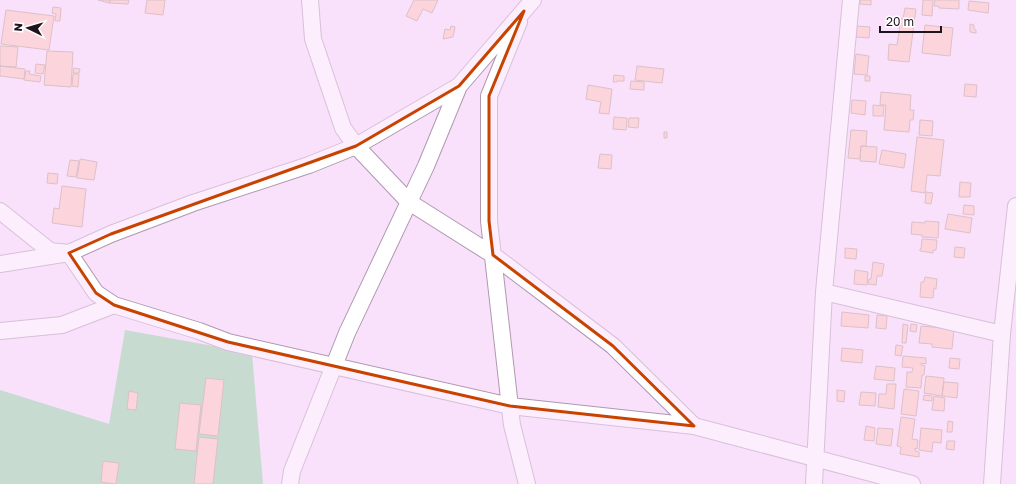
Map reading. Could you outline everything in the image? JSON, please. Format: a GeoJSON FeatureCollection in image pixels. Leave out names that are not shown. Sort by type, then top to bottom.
{"type":"FeatureCollection","features":[{"type":"Feature","properties":{"kind":"street"},"geometry":{"type":"LineString","coordinates":[[310,0],[313,39],[343,128],[356,146],[409,202],[493,256],[613,346],[694,426]]}},
{"type":"Feature","properties":{"kind":"street"},"geometry":{"type":"LineString","coordinates":[[814,484],[824,292],[851,0]]}},
{"type":"Feature","properties":{"kind":"street"},"geometry":{"type":"LineString","coordinates":[[290,484],[292,471],[347,333],[429,158],[459,86],[528,5]]}},
{"type":"Feature","properties":{"kind":"street"},"geometry":{"type":"LineString","coordinates":[[527,484],[512,425],[489,221],[489,96],[528,5]]}},
{"type":"Feature","properties":{"kind":"street"},"geometry":{"type":"LineString","coordinates":[[0,264],[69,253],[111,234],[193,203],[309,165],[356,146],[459,86]]}},
{"type":"Feature","properties":{"kind":"street"},"geometry":{"type":"LineString","coordinates":[[992,484],[1002,334],[1016,206]]}},
{"type":"Feature","properties":{"kind":"street"},"geometry":{"type":"LineString","coordinates":[[0,211],[50,251],[69,253]]}},
{"type":"Feature","properties":{"kind":"street"},"geometry":{"type":"LineString","coordinates":[[69,253],[96,294],[114,304],[199,331],[228,342],[510,406],[694,426],[912,484]]}},
{"type":"Feature","properties":{"kind":"street"},"geometry":{"type":"LineString","coordinates":[[824,292],[1002,334]]}},
{"type":"Feature","properties":{"kind":"street"},"geometry":{"type":"LineString","coordinates":[[0,331],[62,325],[114,304]]}},
{"type":"Feature","properties":{"kind":"highlighted area"},"geometry":{"type":"Polygon","coordinates":[[[524,11],[489,96],[489,221],[493,255],[613,346],[694,426],[510,406],[228,342],[114,305],[96,293],[69,253],[111,234],[356,146],[459,86],[524,11]]]}},
{"type":"Feature","properties":{"kind":"green space"},"geometry":{"type":"Polygon","coordinates":[[[125,330],[252,353],[263,484],[0,484],[0,390],[109,424],[125,330]]]}},
{"type":"Feature","properties":{"kind":"building"},"geometry":{"type":"Polygon","coordinates":[[[98,0],[110,0],[109,3],[98,0]]]}},
{"type":"Feature","properties":{"kind":"building"},"geometry":{"type":"Polygon","coordinates":[[[110,0],[129,0],[128,4],[109,3],[110,0]]]}},
{"type":"Feature","properties":{"kind":"building"},"geometry":{"type":"Polygon","coordinates":[[[147,0],[165,0],[163,15],[145,13],[147,0]]]}},
{"type":"Feature","properties":{"kind":"building"},"geometry":{"type":"Polygon","coordinates":[[[414,0],[438,0],[432,13],[423,9],[417,21],[406,16],[414,0]]]}},
{"type":"Feature","properties":{"kind":"building"},"geometry":{"type":"Polygon","coordinates":[[[860,0],[871,0],[871,5],[860,4],[860,0]]]}},
{"type":"Feature","properties":{"kind":"building"},"geometry":{"type":"Polygon","coordinates":[[[923,0],[933,0],[932,16],[922,15],[923,0]]]}},
{"type":"Feature","properties":{"kind":"building"},"geometry":{"type":"Polygon","coordinates":[[[935,0],[959,0],[959,9],[939,8],[938,6],[934,6],[935,0]]]}},
{"type":"Feature","properties":{"kind":"building"},"geometry":{"type":"Polygon","coordinates":[[[969,1],[989,3],[988,13],[968,10],[969,1]]]}},
{"type":"Feature","properties":{"kind":"building"},"geometry":{"type":"Polygon","coordinates":[[[53,7],[61,8],[60,21],[55,21],[56,14],[52,13],[53,7]]]}},
{"type":"Feature","properties":{"kind":"building"},"geometry":{"type":"Polygon","coordinates":[[[905,8],[916,9],[909,62],[888,60],[889,44],[897,45],[901,18],[903,19],[905,8]]]}},
{"type":"Feature","properties":{"kind":"building"},"geometry":{"type":"Polygon","coordinates":[[[6,10],[54,16],[49,50],[1,44],[6,10]]]}},
{"type":"Feature","properties":{"kind":"building"},"geometry":{"type":"Polygon","coordinates":[[[970,24],[974,25],[976,33],[970,32],[970,24]]]}},
{"type":"Feature","properties":{"kind":"building"},"geometry":{"type":"Polygon","coordinates":[[[925,25],[953,28],[950,56],[922,53],[925,25]]]}},
{"type":"Feature","properties":{"kind":"building"},"geometry":{"type":"Polygon","coordinates":[[[451,26],[455,27],[453,37],[443,39],[445,29],[450,30],[451,26]]]}},
{"type":"Feature","properties":{"kind":"building"},"geometry":{"type":"Polygon","coordinates":[[[857,26],[870,27],[869,38],[856,37],[857,26]]]}},
{"type":"Feature","properties":{"kind":"building"},"geometry":{"type":"Polygon","coordinates":[[[0,46],[18,47],[16,67],[0,66],[0,46]]]}},
{"type":"Feature","properties":{"kind":"building"},"geometry":{"type":"Polygon","coordinates":[[[47,51],[73,52],[71,87],[44,85],[47,51]]]}},
{"type":"Feature","properties":{"kind":"building"},"geometry":{"type":"Polygon","coordinates":[[[856,54],[869,56],[867,75],[854,74],[856,54]]]}},
{"type":"Feature","properties":{"kind":"building"},"geometry":{"type":"Polygon","coordinates":[[[36,64],[45,65],[43,74],[35,73],[36,64]]]}},
{"type":"Feature","properties":{"kind":"building"},"geometry":{"type":"Polygon","coordinates":[[[0,66],[25,69],[24,79],[0,76],[0,66]]]}},
{"type":"Feature","properties":{"kind":"building"},"geometry":{"type":"Polygon","coordinates":[[[637,66],[664,69],[662,83],[635,80],[637,66]]]}},
{"type":"Feature","properties":{"kind":"building"},"geometry":{"type":"Polygon","coordinates":[[[74,68],[80,69],[79,73],[73,73],[74,68]]]}},
{"type":"Feature","properties":{"kind":"building"},"geometry":{"type":"Polygon","coordinates":[[[26,71],[30,71],[29,74],[41,76],[40,82],[24,80],[26,71]]]}},
{"type":"Feature","properties":{"kind":"building"},"geometry":{"type":"Polygon","coordinates":[[[73,74],[79,74],[78,87],[72,86],[73,74]]]}},
{"type":"Feature","properties":{"kind":"building"},"geometry":{"type":"Polygon","coordinates":[[[614,75],[624,76],[624,81],[613,82],[614,75]]]}},
{"type":"Feature","properties":{"kind":"building"},"geometry":{"type":"Polygon","coordinates":[[[865,76],[870,76],[870,81],[865,81],[865,76]]]}},
{"type":"Feature","properties":{"kind":"building"},"geometry":{"type":"Polygon","coordinates":[[[631,81],[644,82],[644,90],[630,89],[631,81]]]}},
{"type":"Feature","properties":{"kind":"building"},"geometry":{"type":"Polygon","coordinates":[[[965,84],[977,85],[976,97],[964,96],[965,84]]]}},
{"type":"Feature","properties":{"kind":"building"},"geometry":{"type":"Polygon","coordinates":[[[588,85],[612,89],[609,114],[599,113],[601,102],[586,99],[588,85]]]}},
{"type":"Feature","properties":{"kind":"building"},"geometry":{"type":"Polygon","coordinates":[[[881,92],[911,95],[910,110],[914,110],[913,120],[910,120],[909,132],[884,130],[886,105],[880,105],[881,92]]]}},
{"type":"Feature","properties":{"kind":"building"},"geometry":{"type":"Polygon","coordinates":[[[852,100],[866,101],[865,115],[851,113],[852,100]]]}},
{"type":"Feature","properties":{"kind":"building"},"geometry":{"type":"Polygon","coordinates":[[[873,105],[884,106],[883,116],[873,116],[873,105]]]}},
{"type":"Feature","properties":{"kind":"building"},"geometry":{"type":"Polygon","coordinates":[[[614,117],[627,118],[626,130],[613,129],[614,117]]]}},
{"type":"Feature","properties":{"kind":"building"},"geometry":{"type":"Polygon","coordinates":[[[629,118],[639,118],[638,128],[628,127],[629,118]]]}},
{"type":"Feature","properties":{"kind":"building"},"geometry":{"type":"Polygon","coordinates":[[[920,120],[933,121],[932,136],[919,135],[920,120]]]}},
{"type":"Feature","properties":{"kind":"building"},"geometry":{"type":"Polygon","coordinates":[[[851,130],[867,131],[866,146],[861,146],[860,159],[848,158],[851,130]]]}},
{"type":"Feature","properties":{"kind":"building"},"geometry":{"type":"Polygon","coordinates":[[[664,132],[667,132],[667,138],[664,138],[664,132]]]}},
{"type":"Feature","properties":{"kind":"building"},"geometry":{"type":"Polygon","coordinates":[[[917,137],[944,140],[940,176],[927,175],[925,193],[911,191],[917,137]]]}},
{"type":"Feature","properties":{"kind":"building"},"geometry":{"type":"Polygon","coordinates":[[[861,146],[877,147],[876,162],[860,161],[861,146]]]}},
{"type":"Feature","properties":{"kind":"building"},"geometry":{"type":"Polygon","coordinates":[[[882,150],[906,154],[904,168],[879,164],[882,150]]]}},
{"type":"Feature","properties":{"kind":"building"},"geometry":{"type":"Polygon","coordinates":[[[600,154],[612,155],[611,169],[598,168],[600,154]]]}},
{"type":"Feature","properties":{"kind":"building"},"geometry":{"type":"Polygon","coordinates":[[[80,159],[97,162],[94,180],[77,178],[80,159]]]}},
{"type":"Feature","properties":{"kind":"building"},"geometry":{"type":"Polygon","coordinates":[[[70,160],[79,161],[76,177],[67,176],[70,160]]]}},
{"type":"Feature","properties":{"kind":"building"},"geometry":{"type":"Polygon","coordinates":[[[48,173],[58,174],[57,184],[47,183],[48,173]]]}},
{"type":"Feature","properties":{"kind":"building"},"geometry":{"type":"Polygon","coordinates":[[[960,182],[971,183],[970,197],[959,197],[960,182]]]}},
{"type":"Feature","properties":{"kind":"building"},"geometry":{"type":"Polygon","coordinates":[[[62,186],[86,189],[82,227],[52,223],[54,208],[59,209],[62,186]]]}},
{"type":"Feature","properties":{"kind":"building"},"geometry":{"type":"Polygon","coordinates":[[[926,192],[933,193],[931,204],[925,203],[926,192]]]}},
{"type":"Feature","properties":{"kind":"building"},"geometry":{"type":"Polygon","coordinates":[[[964,205],[974,206],[974,215],[963,214],[964,205]]]}},
{"type":"Feature","properties":{"kind":"building"},"geometry":{"type":"Polygon","coordinates":[[[948,214],[972,218],[970,233],[945,229],[948,214]]]}},
{"type":"Feature","properties":{"kind":"building"},"geometry":{"type":"Polygon","coordinates":[[[925,221],[939,222],[938,238],[922,237],[922,235],[911,234],[912,222],[925,223],[925,221]]]}},
{"type":"Feature","properties":{"kind":"building"},"geometry":{"type":"Polygon","coordinates":[[[922,239],[937,240],[936,250],[933,250],[933,253],[920,251],[922,239]]]}},
{"type":"Feature","properties":{"kind":"building"},"geometry":{"type":"Polygon","coordinates":[[[955,247],[965,248],[964,258],[954,257],[955,247]]]}},
{"type":"Feature","properties":{"kind":"building"},"geometry":{"type":"Polygon","coordinates":[[[845,248],[857,249],[856,259],[845,258],[845,248]]]}},
{"type":"Feature","properties":{"kind":"building"},"geometry":{"type":"Polygon","coordinates":[[[873,262],[884,264],[882,276],[877,276],[876,285],[868,284],[869,279],[871,279],[873,262]]]}},
{"type":"Feature","properties":{"kind":"building"},"geometry":{"type":"Polygon","coordinates":[[[855,270],[868,272],[867,285],[854,284],[855,270]]]}},
{"type":"Feature","properties":{"kind":"building"},"geometry":{"type":"Polygon","coordinates":[[[925,277],[937,279],[933,298],[920,297],[921,282],[924,282],[925,277]]]}},
{"type":"Feature","properties":{"kind":"building"},"geometry":{"type":"Polygon","coordinates":[[[842,312],[869,315],[868,328],[841,326],[842,312]]]}},
{"type":"Feature","properties":{"kind":"building"},"geometry":{"type":"Polygon","coordinates":[[[877,315],[887,316],[886,329],[876,328],[877,315]]]}},
{"type":"Feature","properties":{"kind":"building"},"geometry":{"type":"Polygon","coordinates":[[[903,324],[908,325],[906,343],[902,343],[903,324]]]}},
{"type":"Feature","properties":{"kind":"building"},"geometry":{"type":"Polygon","coordinates":[[[911,324],[917,325],[916,332],[910,331],[911,324]]]}},
{"type":"Feature","properties":{"kind":"building"},"geometry":{"type":"Polygon","coordinates":[[[921,326],[954,329],[952,349],[932,347],[932,344],[919,343],[921,326]]]}},
{"type":"Feature","properties":{"kind":"building"},"geometry":{"type":"Polygon","coordinates":[[[896,345],[903,346],[901,356],[895,355],[896,345]]]}},
{"type":"Feature","properties":{"kind":"building"},"geometry":{"type":"Polygon","coordinates":[[[842,348],[863,350],[862,363],[841,361],[842,348]]]}},
{"type":"Feature","properties":{"kind":"building"},"geometry":{"type":"Polygon","coordinates":[[[903,356],[926,358],[926,364],[921,363],[921,365],[925,366],[924,375],[922,375],[921,388],[906,387],[907,372],[912,372],[913,368],[902,367],[903,356]]]}},
{"type":"Feature","properties":{"kind":"building"},"geometry":{"type":"Polygon","coordinates":[[[950,358],[960,359],[959,369],[949,368],[950,358]]]}},
{"type":"Feature","properties":{"kind":"building"},"geometry":{"type":"Polygon","coordinates":[[[876,366],[895,368],[894,381],[874,379],[876,366]]]}},
{"type":"Feature","properties":{"kind":"building"},"geometry":{"type":"Polygon","coordinates":[[[926,376],[944,378],[942,396],[924,393],[926,376]]]}},
{"type":"Feature","properties":{"kind":"building"},"geometry":{"type":"Polygon","coordinates":[[[206,378],[224,380],[218,436],[199,434],[206,378]]]}},
{"type":"Feature","properties":{"kind":"building"},"geometry":{"type":"Polygon","coordinates":[[[944,382],[958,383],[957,398],[942,396],[944,382]]]}},
{"type":"Feature","properties":{"kind":"building"},"geometry":{"type":"Polygon","coordinates":[[[887,384],[896,384],[894,409],[878,407],[879,394],[886,394],[887,384]]]}},
{"type":"Feature","properties":{"kind":"building"},"geometry":{"type":"Polygon","coordinates":[[[904,389],[919,391],[916,416],[901,414],[904,389]]]}},
{"type":"Feature","properties":{"kind":"building"},"geometry":{"type":"Polygon","coordinates":[[[837,390],[845,391],[844,402],[837,401],[837,390]]]}},
{"type":"Feature","properties":{"kind":"building"},"geometry":{"type":"Polygon","coordinates":[[[129,391],[138,393],[136,410],[127,409],[129,391]]]}},
{"type":"Feature","properties":{"kind":"building"},"geometry":{"type":"Polygon","coordinates":[[[861,392],[876,393],[875,406],[859,405],[861,392]]]}},
{"type":"Feature","properties":{"kind":"building"},"geometry":{"type":"Polygon","coordinates":[[[924,395],[932,396],[932,401],[923,400],[924,395]]]}},
{"type":"Feature","properties":{"kind":"building"},"geometry":{"type":"Polygon","coordinates":[[[934,396],[945,398],[944,411],[932,410],[934,396]]]}},
{"type":"Feature","properties":{"kind":"building"},"geometry":{"type":"Polygon","coordinates":[[[180,403],[201,405],[196,451],[175,449],[180,403]]]}},
{"type":"Feature","properties":{"kind":"building"},"geometry":{"type":"Polygon","coordinates":[[[901,417],[915,419],[912,439],[918,440],[917,449],[915,448],[915,451],[919,452],[919,457],[900,454],[901,447],[897,446],[901,417]]]}},
{"type":"Feature","properties":{"kind":"building"},"geometry":{"type":"Polygon","coordinates":[[[948,421],[953,422],[952,432],[947,432],[948,421]]]}},
{"type":"Feature","properties":{"kind":"building"},"geometry":{"type":"Polygon","coordinates":[[[866,426],[875,428],[874,441],[864,440],[866,426]]]}},
{"type":"Feature","properties":{"kind":"building"},"geometry":{"type":"Polygon","coordinates":[[[878,428],[893,429],[891,446],[876,444],[878,428]]]}},
{"type":"Feature","properties":{"kind":"building"},"geometry":{"type":"Polygon","coordinates":[[[921,428],[942,430],[941,443],[933,442],[932,452],[919,450],[921,428]]]}},
{"type":"Feature","properties":{"kind":"building"},"geometry":{"type":"Polygon","coordinates":[[[199,437],[218,439],[213,484],[194,484],[199,437]]]}},
{"type":"Feature","properties":{"kind":"building"},"geometry":{"type":"Polygon","coordinates":[[[947,441],[955,441],[954,450],[946,449],[947,441]]]}},
{"type":"Feature","properties":{"kind":"building"},"geometry":{"type":"Polygon","coordinates":[[[103,461],[119,463],[116,484],[101,482],[103,461]]]}}]}
